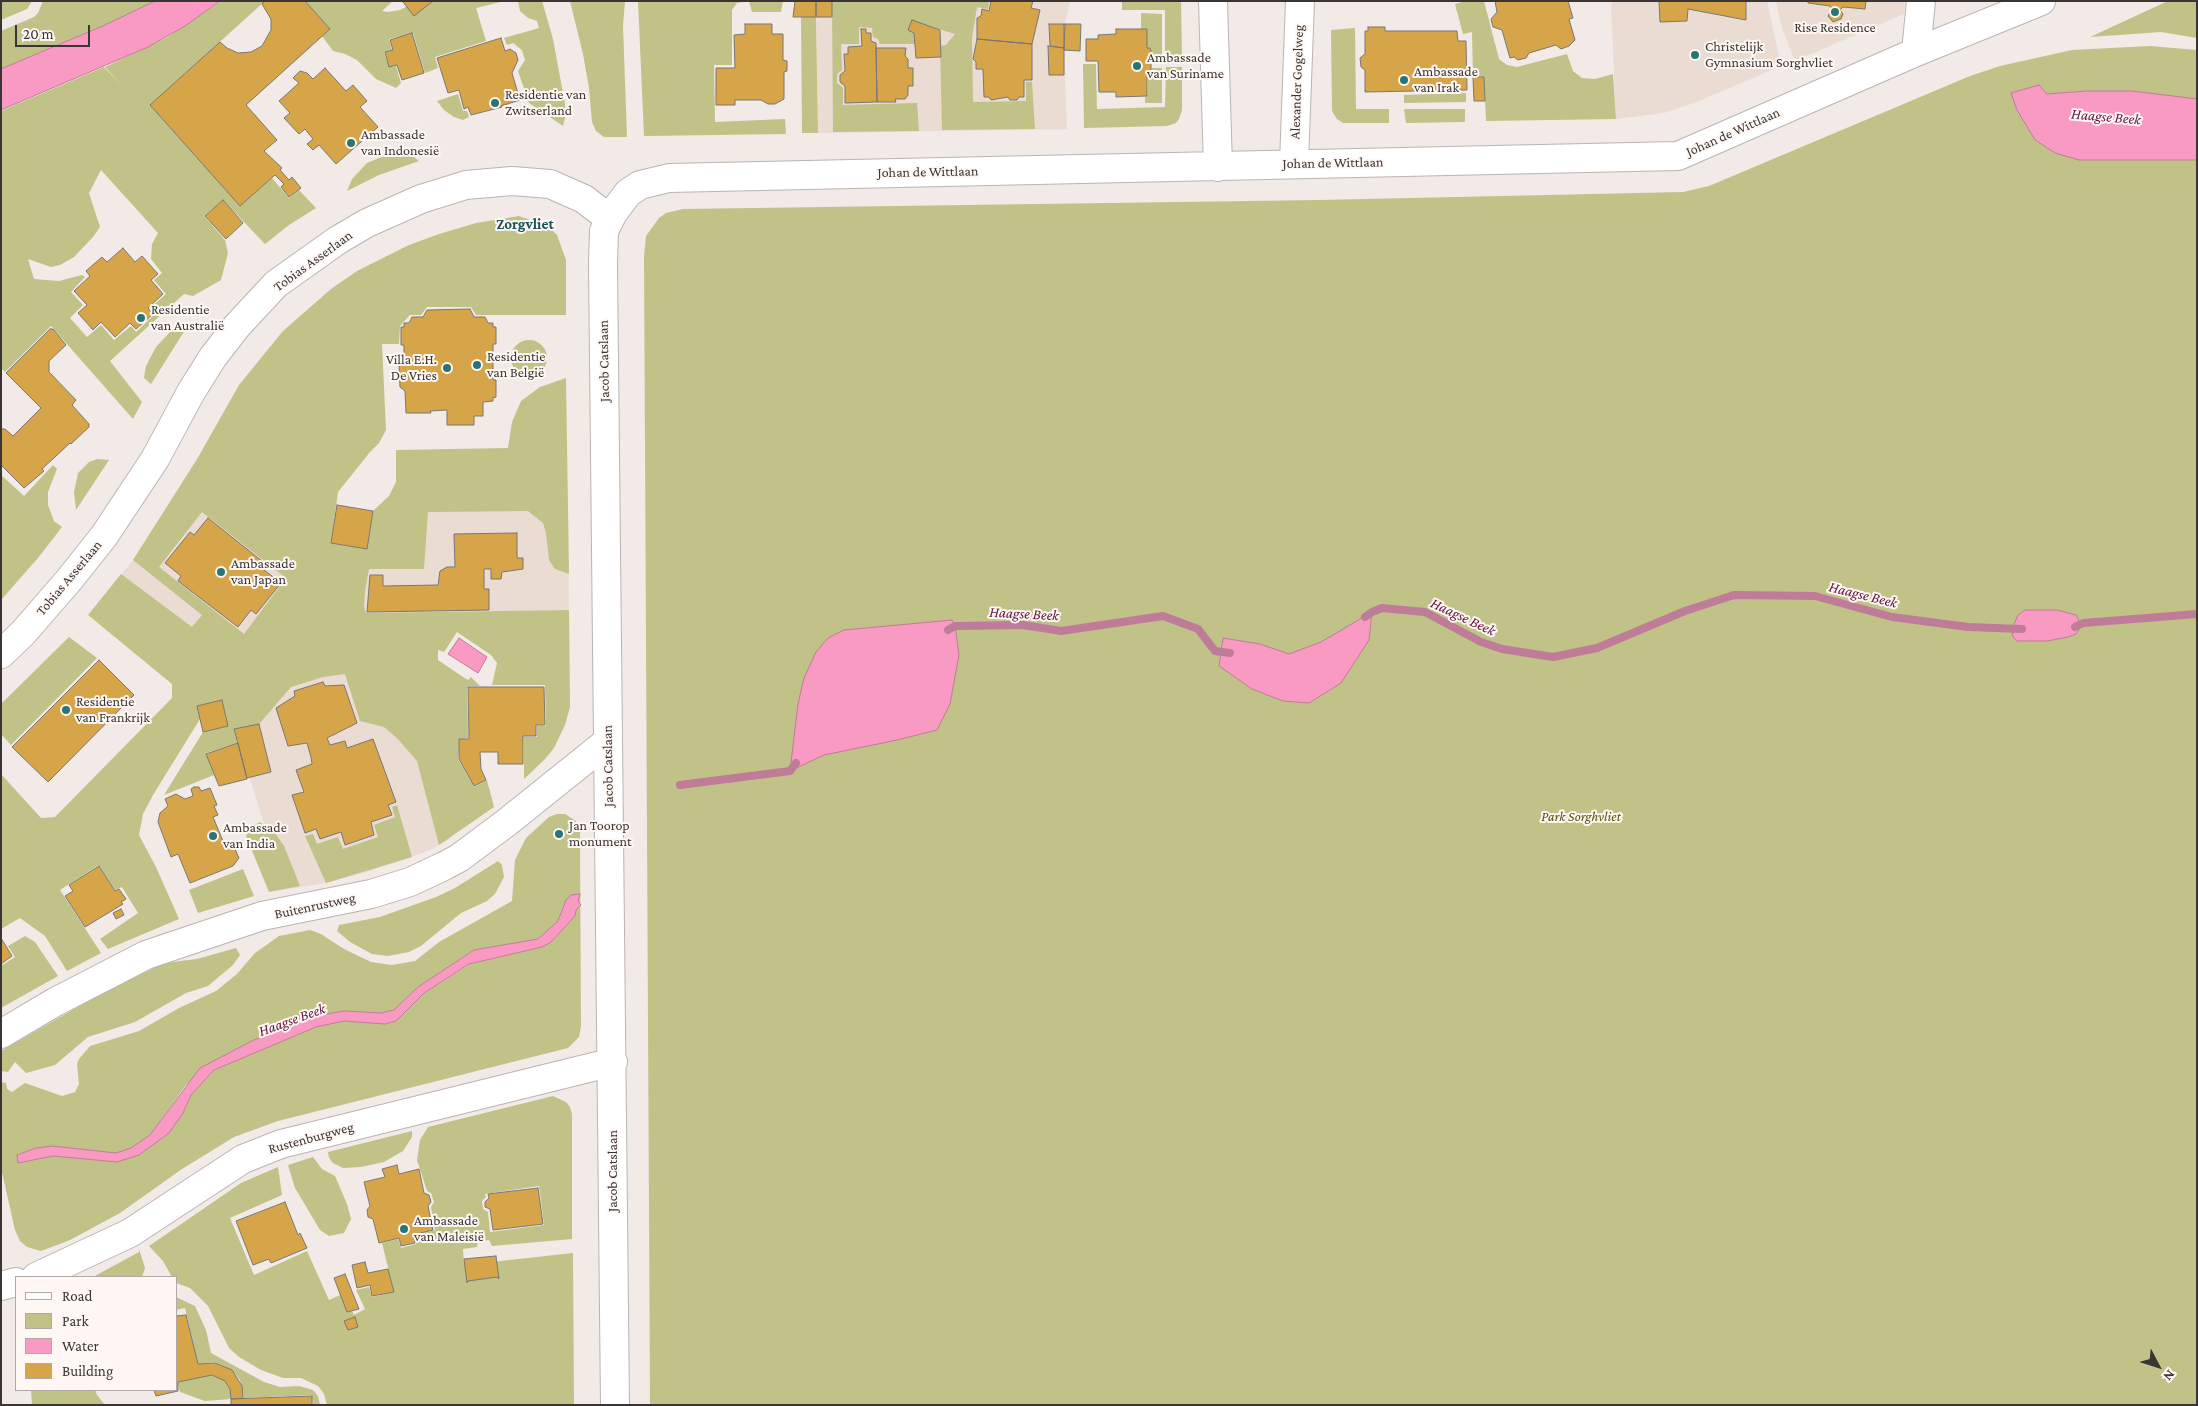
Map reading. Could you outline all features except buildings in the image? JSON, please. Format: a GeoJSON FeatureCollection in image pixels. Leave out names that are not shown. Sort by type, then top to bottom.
{"type":"FeatureCollection","features":[{"type":"Feature","properties":{"kind":"street"},"geometry":{"type":"LineString","coordinates":[[1213,1],[1218,167]]}},
{"type":"Feature","properties":{"kind":"street","name":"Alexander Gogelweg"},"geometry":{"type":"LineString","coordinates":[[1294,163],[1300,1]]}},
{"type":"Feature","properties":{"kind":"street"},"geometry":{"type":"LineString","coordinates":[[1916,52],[1921,1]]}},
{"type":"Feature","properties":{"kind":"street","name":"Johan de Wittlaan"},"geometry":{"type":"LineString","coordinates":[[610,219],[628,194],[640,185],[669,178],[1678,156],[1916,52],[2041,1]]}},
{"type":"Feature","properties":{"kind":"street","name":"Tobias Asserlaan"},"geometry":{"type":"LineString","coordinates":[[1,654],[23,633],[64,587],[104,536],[156,459],[191,392],[213,357],[237,326],[276,284],[338,240],[367,223],[421,199],[466,185],[512,181],[550,184],[584,199],[610,219]]}},
{"type":"Feature","properties":{"kind":"street","name":"Jacob Catslaan"},"geometry":{"type":"LineString","coordinates":[[610,219],[604,231],[603,264],[607,742],[613,1062],[615,1405]]}},
{"type":"Feature","properties":{"kind":"street","name":"Buitenrustweg"},"geometry":{"type":"LineString","coordinates":[[1,1034],[55,1002],[146,955],[262,916],[371,894],[410,882],[444,866],[459,858],[491,835],[607,742]]}},
{"type":"Feature","properties":{"kind":"street","name":"Rustenburgweg"},"geometry":{"type":"LineString","coordinates":[[38,1276],[130,1233],[243,1159],[281,1144],[613,1062]]}},
{"type":"Feature","properties":{"kind":"street"},"geometry":{"type":"LineString","coordinates":[[1,1286],[15,1282]]}},
{"type":"Feature","properties":{"kind":"shaded area"},"geometry":{"type":"Polygon","coordinates":[[[816,1],[912,21],[939,31],[954,1],[1070,1],[1065,24],[1064,50],[1067,129],[818,133],[816,1]]]}},
{"type":"Feature","properties":{"kind":"shaded area","name":"Christelijk Gymnasium Sorghvliet"},"geometry":{"type":"Polygon","coordinates":[[[1615,1],[1767,1],[1781,66],[1694,103],[1664,113],[1616,119],[1611,4],[1615,1]]]}},
{"type":"Feature","properties":{"kind":"shaded area"},"geometry":{"type":"Polygon","coordinates":[[[1776,1],[1905,1],[1904,14],[1795,61],[1781,25],[1776,1]]]}},
{"type":"Feature","properties":{"kind":"shaded area"},"geometry":{"type":"Polygon","coordinates":[[[196,460],[330,543],[367,549],[373,511],[528,511],[568,509],[569,610],[406,613],[451,838],[428,851],[364,873],[326,883],[275,891],[264,823],[234,729],[226,671],[113,585],[133,560],[196,460]]]}},
{"type":"Feature","properties":{"kind":"green space"},"geometry":{"type":"Polygon","coordinates":[[[1,1],[32,1],[27,9],[1,20],[1,1]]]}},
{"type":"Feature","properties":{"kind":"green space"},"geometry":{"type":"Polygon","coordinates":[[[43,1],[155,1],[105,25],[1,69],[1,31],[34,17],[38,13],[43,1]]]}},
{"type":"Feature","properties":{"kind":"green space"},"geometry":{"type":"Polygon","coordinates":[[[221,1],[265,1],[150,105],[240,206],[272,178],[289,198],[299,190],[316,208],[289,225],[265,244],[223,200],[204,216],[225,240],[228,253],[221,280],[193,296],[184,294],[110,361],[142,402],[133,419],[51,326],[5,372],[1,368],[1,111],[104,67],[122,86],[105,67],[166,38],[221,1]],[[101,170],[89,193],[100,227],[93,237],[74,257],[60,265],[51,267],[28,259],[34,279],[59,281],[82,275],[85,277],[71,292],[83,305],[70,318],[87,337],[101,325],[114,340],[131,326],[136,332],[155,314],[150,308],[166,294],[154,280],[162,273],[151,259],[152,244],[158,233],[101,170]]]}},
{"type":"Feature","properties":{"kind":"green space"},"geometry":{"type":"Polygon","coordinates":[[[305,1],[393,1],[382,11],[388,12],[400,10],[417,1],[505,1],[476,8],[486,41],[435,57],[438,68],[425,73],[413,33],[389,39],[392,50],[384,52],[389,67],[396,66],[401,83],[396,88],[376,79],[357,60],[333,51],[322,36],[330,29],[305,1]]]}},
{"type":"Feature","properties":{"kind":"green space"},"geometry":{"type":"Polygon","coordinates":[[[518,1],[542,1],[553,39],[565,104],[563,126],[529,103],[518,71],[525,60],[522,50],[513,43],[507,45],[504,38],[539,28],[537,21],[528,18],[520,11],[518,1]]]}},
{"type":"Feature","properties":{"kind":"green space"},"geometry":{"type":"Polygon","coordinates":[[[570,1],[625,1],[623,26],[627,137],[604,137],[596,131],[592,122],[583,54],[570,1]]]}},
{"type":"Feature","properties":{"kind":"green space"},"geometry":{"type":"Polygon","coordinates":[[[638,1],[747,1],[737,3],[732,10],[732,65],[714,65],[715,122],[785,119],[786,134],[644,136],[638,1]]]}},
{"type":"Feature","properties":{"kind":"green space"},"geometry":{"type":"Polygon","coordinates":[[[749,1],[783,1],[781,12],[752,12],[749,1]]]}},
{"type":"Feature","properties":{"kind":"green space"},"geometry":{"type":"Polygon","coordinates":[[[832,1],[989,1],[988,9],[977,7],[972,38],[973,102],[1026,101],[1026,82],[1032,82],[1035,129],[942,130],[940,46],[946,45],[955,34],[912,21],[908,30],[914,33],[915,44],[880,44],[878,39],[873,37],[872,28],[859,27],[859,44],[841,44],[842,70],[837,74],[837,83],[843,88],[843,105],[917,103],[919,131],[833,132],[832,1]]]}},
{"type":"Feature","properties":{"kind":"green space"},"geometry":{"type":"Polygon","coordinates":[[[1122,1],[1181,1],[1182,56],[1165,57],[1165,10],[1122,10],[1122,1]]]}},
{"type":"Feature","properties":{"kind":"green space"},"geometry":{"type":"Polygon","coordinates":[[[1466,1],[1484,1],[1499,59],[1507,65],[1517,67],[1567,54],[1573,71],[1582,78],[1595,79],[1613,74],[1616,119],[1486,121],[1484,77],[1473,76],[1472,32],[1463,34],[1455,4],[1466,1]]]}},
{"type":"Feature","properties":{"kind":"green space"},"geometry":{"type":"Polygon","coordinates":[[[2168,1],[2197,1],[2197,38],[2161,32],[2090,37],[2168,1]]]}},
{"type":"Feature","properties":{"kind":"green space"},"geometry":{"type":"Polygon","coordinates":[[[1141,13],[1162,14],[1162,57],[1152,57],[1151,48],[1147,48],[1147,31],[1141,29],[1141,13]]]}},
{"type":"Feature","properties":{"kind":"green space"},"geometry":{"type":"Polygon","coordinates":[[[801,17],[816,17],[818,133],[802,133],[801,17]]]}},
{"type":"Feature","properties":{"kind":"green space"},"geometry":{"type":"Polygon","coordinates":[[[1355,28],[1356,109],[1389,109],[1389,123],[1343,123],[1337,119],[1332,111],[1331,30],[1355,28]]]}},
{"type":"Feature","properties":{"kind":"green space","name":"Park Sorghvliet"},"geometry":{"type":"Polygon","coordinates":[[[2150,46],[2197,50],[2197,99],[2087,91],[2047,94],[2039,86],[2012,93],[2079,160],[2197,160],[2197,1405],[650,1405],[644,256],[646,236],[659,218],[666,213],[683,209],[1320,200],[1683,192],[1709,186],[1970,76],[2000,66],[2072,50],[2150,46]]]}},
{"type":"Feature","properties":{"kind":"green space"},"geometry":{"type":"Polygon","coordinates":[[[1083,64],[1096,64],[1097,109],[1165,107],[1166,67],[1182,67],[1182,110],[1179,119],[1176,123],[1167,126],[1084,128],[1083,64]]]}},
{"type":"Feature","properties":{"kind":"green space"},"geometry":{"type":"Polygon","coordinates":[[[1152,68],[1162,68],[1162,103],[1145,103],[1145,97],[1148,95],[1148,77],[1151,77],[1152,68]]]}},
{"type":"Feature","properties":{"kind":"green space"},"geometry":{"type":"Polygon","coordinates":[[[1466,93],[1466,102],[1404,103],[1404,95],[1466,93]]]}},
{"type":"Feature","properties":{"kind":"green space"},"geometry":{"type":"Polygon","coordinates":[[[458,94],[463,111],[467,111],[469,117],[463,120],[454,117],[444,110],[437,101],[458,94]]]}},
{"type":"Feature","properties":{"kind":"green space"},"geometry":{"type":"Polygon","coordinates":[[[1404,109],[1465,109],[1465,122],[1406,123],[1404,109]]]}},
{"type":"Feature","properties":{"kind":"green space"},"geometry":{"type":"Polygon","coordinates":[[[394,152],[409,153],[419,161],[379,175],[347,191],[352,179],[367,163],[394,152]]]}},
{"type":"Feature","properties":{"kind":"green space"},"geometry":{"type":"Polygon","coordinates":[[[519,216],[549,227],[557,235],[566,260],[566,315],[476,315],[471,307],[427,307],[421,315],[410,315],[400,326],[399,344],[382,344],[386,430],[379,443],[338,492],[331,543],[367,549],[373,511],[389,496],[396,482],[396,450],[508,448],[512,422],[521,401],[540,387],[566,378],[569,574],[555,569],[549,560],[543,523],[528,511],[428,512],[424,569],[369,569],[364,607],[366,613],[569,610],[570,707],[565,725],[554,748],[524,779],[524,737],[537,737],[537,726],[546,726],[545,685],[492,685],[497,663],[491,655],[457,632],[444,652],[438,650],[438,660],[468,680],[471,677],[480,686],[467,686],[468,738],[459,739],[458,759],[474,787],[487,780],[494,807],[439,845],[417,761],[397,738],[384,727],[360,721],[345,674],[323,677],[291,687],[259,724],[234,729],[237,743],[206,753],[214,775],[164,795],[203,732],[228,726],[222,700],[197,706],[200,719],[143,814],[139,835],[156,867],[179,919],[108,949],[100,939],[138,913],[122,887],[115,890],[99,865],[60,890],[101,953],[67,971],[45,936],[20,918],[1,929],[1,774],[41,818],[55,817],[172,698],[172,684],[88,615],[121,574],[192,627],[202,615],[133,560],[196,461],[239,385],[283,331],[331,289],[357,271],[409,245],[476,223],[519,216]],[[202,512],[159,567],[244,634],[286,578],[202,512]]]}},
{"type":"Feature","properties":{"kind":"green space"},"geometry":{"type":"Polygon","coordinates":[[[185,330],[151,384],[144,378],[146,366],[156,347],[171,331],[185,330]]]}},
{"type":"Feature","properties":{"kind":"green space"},"geometry":{"type":"Polygon","coordinates":[[[529,340],[541,346],[547,358],[541,370],[529,376],[517,370],[511,358],[517,346],[529,340]]]}},
{"type":"Feature","properties":{"kind":"green space"},"geometry":{"type":"Polygon","coordinates":[[[97,459],[109,460],[76,510],[74,492],[78,473],[89,462],[97,459]]]}},
{"type":"Feature","properties":{"kind":"green space"},"geometry":{"type":"Polygon","coordinates":[[[53,465],[57,469],[48,492],[48,505],[54,521],[62,527],[1,600],[1,475],[24,496],[53,465]]]}},
{"type":"Feature","properties":{"kind":"green space"},"geometry":{"type":"Polygon","coordinates":[[[69,637],[97,658],[11,745],[1,734],[1,704],[69,637]]]}},
{"type":"Feature","properties":{"kind":"green space"},"geometry":{"type":"Polygon","coordinates":[[[397,805],[412,857],[326,883],[305,836],[313,834],[317,844],[338,837],[343,849],[378,837],[374,825],[395,817],[392,807],[397,805]]]}},
{"type":"Feature","properties":{"kind":"green space"},"geometry":{"type":"Polygon","coordinates":[[[565,814],[576,821],[580,828],[581,1026],[579,1037],[568,1048],[278,1121],[234,1137],[182,1169],[120,1213],[70,1240],[41,1251],[27,1247],[20,1241],[15,1230],[1,1168],[1,1082],[6,1083],[7,1089],[12,1092],[25,1083],[62,1096],[75,1092],[79,1084],[77,1064],[90,1046],[139,1031],[179,1008],[216,991],[237,974],[255,953],[279,936],[310,930],[321,934],[344,949],[371,962],[392,965],[415,961],[439,942],[512,901],[515,860],[526,838],[549,817],[565,814]],[[563,906],[558,921],[538,939],[474,950],[418,987],[394,1010],[381,1013],[344,1011],[321,1015],[254,1040],[227,1054],[186,1085],[150,1135],[131,1148],[116,1153],[71,1148],[36,1148],[18,1155],[19,1163],[53,1156],[117,1162],[183,1113],[191,1095],[214,1070],[316,1027],[344,1021],[385,1024],[396,1021],[424,993],[470,964],[542,947],[551,942],[575,916],[576,910],[563,906]]]}},
{"type":"Feature","properties":{"kind":"green space"},"geometry":{"type":"Polygon","coordinates":[[[260,822],[275,833],[284,846],[300,886],[269,892],[246,836],[251,827],[260,822]]]}},
{"type":"Feature","properties":{"kind":"green space"},"geometry":{"type":"Polygon","coordinates":[[[498,861],[502,865],[504,877],[495,894],[487,901],[461,913],[421,946],[409,952],[388,956],[372,954],[350,942],[337,931],[339,925],[380,917],[436,897],[455,888],[498,861]]]}},
{"type":"Feature","properties":{"kind":"green space"},"geometry":{"type":"Polygon","coordinates":[[[243,869],[254,896],[198,913],[189,890],[243,869]]]}},
{"type":"Feature","properties":{"kind":"green space"},"geometry":{"type":"Polygon","coordinates":[[[25,936],[35,942],[58,976],[1,1008],[1,966],[15,957],[8,946],[25,936]]]}},
{"type":"Feature","properties":{"kind":"green space"},"geometry":{"type":"Polygon","coordinates":[[[236,948],[240,955],[233,965],[208,986],[186,993],[135,1022],[88,1037],[55,1065],[26,1073],[15,1062],[8,1072],[1,1071],[1,1051],[102,993],[164,963],[197,959],[236,948]]]}},
{"type":"Feature","properties":{"kind":"green space"},"geometry":{"type":"Polygon","coordinates":[[[553,1096],[566,1102],[570,1107],[572,1114],[572,1239],[492,1246],[489,1240],[478,1241],[477,1247],[463,1249],[464,1265],[573,1253],[574,1405],[327,1405],[324,1394],[318,1386],[301,1378],[283,1378],[261,1370],[239,1357],[229,1348],[208,1306],[190,1288],[178,1284],[178,1276],[171,1276],[163,1261],[149,1246],[241,1183],[278,1167],[282,1195],[230,1218],[254,1275],[307,1251],[329,1300],[345,1293],[354,1315],[365,1309],[356,1290],[369,1287],[372,1297],[394,1292],[382,1243],[398,1239],[401,1248],[416,1244],[414,1236],[435,1230],[431,1207],[434,1202],[431,1193],[427,1191],[417,1160],[420,1140],[428,1127],[553,1096]],[[539,1186],[485,1194],[486,1197],[482,1201],[483,1209],[488,1212],[490,1232],[544,1225],[539,1186]]]}},
{"type":"Feature","properties":{"kind":"green space"},"geometry":{"type":"Polygon","coordinates":[[[412,1131],[412,1137],[403,1151],[384,1162],[361,1167],[343,1168],[333,1163],[329,1158],[328,1152],[412,1131]]]}},
{"type":"Feature","properties":{"kind":"green space"},"geometry":{"type":"Polygon","coordinates":[[[313,1157],[322,1169],[335,1176],[347,1204],[351,1219],[344,1233],[329,1236],[320,1230],[295,1188],[288,1165],[313,1157]]]}},
{"type":"Feature","properties":{"kind":"green space"},"geometry":{"type":"Polygon","coordinates":[[[139,1249],[145,1268],[142,1276],[95,1276],[139,1252],[139,1249]]]}},
{"type":"Feature","properties":{"kind":"green space"},"geometry":{"type":"Polygon","coordinates":[[[178,1298],[195,1306],[206,1330],[211,1353],[264,1382],[280,1387],[299,1386],[313,1390],[318,1396],[320,1405],[313,1405],[312,1395],[244,1398],[240,1380],[232,1370],[214,1362],[198,1364],[185,1308],[178,1310],[178,1298]]]}},
{"type":"Feature","properties":{"kind":"green space"},"geometry":{"type":"Polygon","coordinates":[[[216,1376],[225,1381],[230,1389],[231,1399],[205,1401],[180,1392],[178,1382],[216,1376]]]}},
{"type":"Feature","properties":{"kind":"green space"},"geometry":{"type":"Polygon","coordinates":[[[31,1391],[95,1391],[105,1405],[32,1405],[31,1391]]]}},
{"type":"Feature","properties":{"kind":"water"},"geometry":{"type":"Polygon","coordinates":[[[155,1],[220,1],[185,26],[148,47],[1,110],[1,69],[105,25],[155,1]]]}},
{"type":"Feature","properties":{"kind":"water"},"geometry":{"type":"Polygon","coordinates":[[[2039,85],[2047,94],[2087,91],[2132,91],[2197,99],[2197,160],[2079,160],[2055,153],[2035,140],[2017,110],[2011,93],[2039,85]]]}},
{"type":"Feature","properties":{"kind":"water"},"geometry":{"type":"Polygon","coordinates":[[[2025,610],[2057,610],[2076,615],[2080,623],[2083,623],[2076,634],[2068,637],[2047,641],[2017,641],[2013,637],[2012,629],[2018,615],[2025,610]]]}},
{"type":"Feature","properties":{"kind":"water"},"geometry":{"type":"Polygon","coordinates":[[[1372,612],[1369,640],[1341,683],[1309,703],[1283,701],[1252,689],[1219,666],[1223,638],[1260,644],[1289,654],[1321,642],[1372,612]]]}},
{"type":"Feature","properties":{"kind":"water"},"geometry":{"type":"Polygon","coordinates":[[[952,620],[955,626],[959,655],[950,704],[937,730],[824,755],[790,771],[798,704],[804,678],[816,652],[828,638],[844,630],[952,620]]]}},
{"type":"Feature","properties":{"kind":"water"},"geometry":{"type":"Polygon","coordinates":[[[459,638],[487,657],[478,673],[448,654],[459,638]]]}},
{"type":"Feature","properties":{"kind":"water","name":"Haagse Beek"},"geometry":{"type":"Polygon","coordinates":[[[580,894],[578,901],[581,905],[576,910],[575,916],[551,942],[542,947],[469,964],[424,993],[396,1021],[385,1024],[344,1021],[316,1027],[214,1070],[191,1095],[183,1113],[169,1133],[139,1155],[117,1162],[53,1156],[18,1163],[17,1155],[36,1148],[52,1146],[116,1153],[131,1148],[150,1135],[200,1068],[254,1040],[321,1015],[344,1011],[381,1013],[394,1010],[418,987],[474,950],[538,939],[558,921],[566,900],[571,895],[580,894]]]}},
{"type":"Feature","properties":{"kind":"waterway","name":"Haagse Beek"},"geometry":{"type":"LineString","coordinates":[[1365,617],[1382,608],[1425,612],[1481,642],[1502,649],[1553,657],[1597,648],[1685,611],[1734,595],[1815,596],[1892,617],[1968,627],[2022,629]]}},
{"type":"Feature","properties":{"kind":"waterway","name":"Haagse Beek"},"geometry":{"type":"LineString","coordinates":[[2075,627],[2083,623],[2197,614]]}},
{"type":"Feature","properties":{"kind":"waterway","name":"Haagse Beek"},"geometry":{"type":"LineString","coordinates":[[948,630],[955,626],[1023,625],[1061,631],[1163,616],[1198,629],[1215,651],[1230,653]]}},
{"type":"Feature","properties":{"kind":"waterway","name":"Haagse Beek"},"geometry":{"type":"LineString","coordinates":[[680,785],[790,771],[796,763]]}},
{"type":"Feature","properties":{"kind":"place","name":"Rise Residence"},"geometry":{"type":"Point","coordinates":[1835,12]}},
{"type":"Feature","properties":{"kind":"place","name":"Christelijk Gymnasium Sorghvliet"},"geometry":{"type":"Point","coordinates":[1695,55]}},
{"type":"Feature","properties":{"kind":"place","name":"Ambassade van Suriname"},"geometry":{"type":"Point","coordinates":[1137,66]}},
{"type":"Feature","properties":{"kind":"place","name":"Ambassade van Irak"},"geometry":{"type":"Point","coordinates":[1404,80]}},
{"type":"Feature","properties":{"kind":"place","name":"Residentie van Zwitserland"},"geometry":{"type":"Point","coordinates":[495,103]}},
{"type":"Feature","properties":{"kind":"place","name":"Ambassade van Indonesië"},"geometry":{"type":"Point","coordinates":[351,143]}},
{"type":"Feature","properties":{"kind":"place","name":"Residentie van Australië"},"geometry":{"type":"Point","coordinates":[141,318]}},
{"type":"Feature","properties":{"kind":"place","name":"Residentie van België"},"geometry":{"type":"Point","coordinates":[477,365]}},
{"type":"Feature","properties":{"kind":"place","name":"Villa E.H. De Vries"},"geometry":{"type":"Point","coordinates":[447,368]}},
{"type":"Feature","properties":{"kind":"place","name":"Ambassade van Japan"},"geometry":{"type":"Point","coordinates":[221,572]}},
{"type":"Feature","properties":{"kind":"place","name":"Residentie van Frankrijk"},"geometry":{"type":"Point","coordinates":[66,710]}},
{"type":"Feature","properties":{"kind":"place","name":"Jan Toorop monument"},"geometry":{"type":"Point","coordinates":[559,834]}},
{"type":"Feature","properties":{"kind":"place","name":"Ambassade van India"},"geometry":{"type":"Point","coordinates":[213,836]}},
{"type":"Feature","properties":{"kind":"place","name":"Ambassade van Maleisië"},"geometry":{"type":"Point","coordinates":[404,1229]}},
{"type":"Feature","properties":{"kind":"district","name":"Zorgvliet"},"geometry":{"type":"Point","coordinates":[525,224]}}]}
